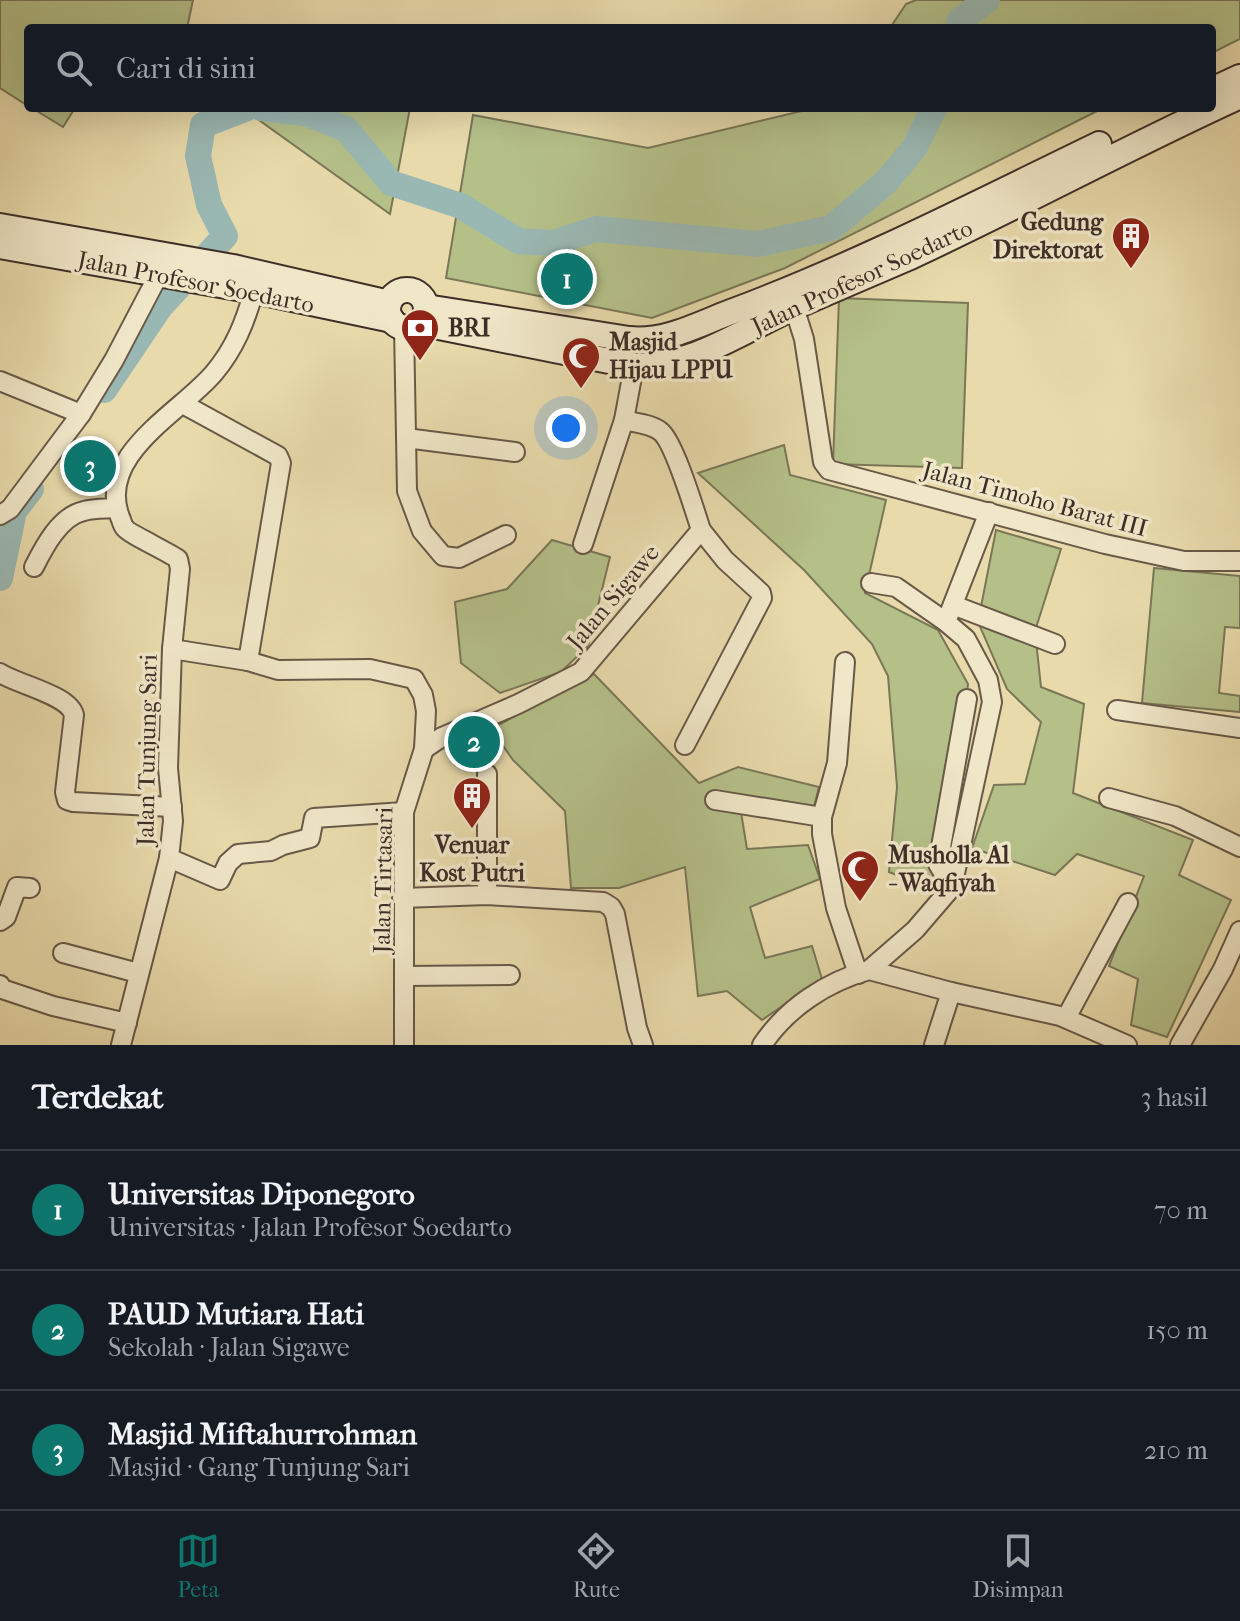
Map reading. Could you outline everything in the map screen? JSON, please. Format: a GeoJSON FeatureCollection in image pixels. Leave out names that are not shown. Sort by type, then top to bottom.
{"type":"FeatureCollection","features":[{"type":"Feature","properties":{"kind":"street"},"geometry":{"type":"LineString","coordinates":[[1216,88],[1240,77]]}},
{"type":"Feature","properties":{"kind":"street","name":"Jalan Profesor Soedarto"},"geometry":{"type":"LineString","coordinates":[[1216,107],[1240,96]]}},
{"type":"Feature","properties":{"kind":"street","name":"Jalan Profesor Soedarto"},"geometry":{"type":"LineString","coordinates":[[224,276],[254,291],[406,316],[642,341],[665,336],[781,294],[1166,112]]}},
{"type":"Feature","properties":{"kind":"street","name":"Jalan Profesor Soedarto"},"geometry":{"type":"LineString","coordinates":[[0,246],[224,276],[634,366],[661,366],[695,355],[794,307],[909,257],[1205,112]]}},
{"type":"Feature","properties":{"kind":"street","name":"Jalan Profesor Soedarto"},"geometry":{"type":"LineString","coordinates":[[0,226],[172,270]]}},
{"type":"Feature","properties":{"kind":"street"},"geometry":{"type":"LineString","coordinates":[[0,515],[10,509],[81,414],[172,270]]}},
{"type":"Feature","properties":{"kind":"street"},"geometry":{"type":"LineString","coordinates":[[34,567],[50,539],[75,514],[117,508],[114,490],[118,475],[157,423],[183,404],[214,373],[245,324],[254,291]]}},
{"type":"Feature","properties":{"kind":"street","name":"Jalan Timoho Barat III"},"geometry":{"type":"LineString","coordinates":[[794,307],[804,339],[823,462],[829,470],[1105,544],[1184,561],[1240,561]]}},
{"type":"Feature","properties":{"kind":"street"},"geometry":{"type":"LineString","coordinates":[[406,316],[407,491],[422,531],[443,556],[459,558],[506,535]]}},
{"type":"Feature","properties":{"kind":"street"},"geometry":{"type":"LineString","coordinates":[[583,544],[624,420],[642,341]]}},
{"type":"Feature","properties":{"kind":"street"},"geometry":{"type":"LineString","coordinates":[[0,381],[81,414]]}},
{"type":"Feature","properties":{"kind":"street"},"geometry":{"type":"LineString","coordinates":[[183,404],[278,456],[281,463],[248,661]]}},
{"type":"Feature","properties":{"kind":"street"},"geometry":{"type":"LineString","coordinates":[[624,420],[656,429],[665,436],[691,497],[701,530],[725,560],[761,593],[762,598],[685,745]]}},
{"type":"Feature","properties":{"kind":"street"},"geometry":{"type":"LineString","coordinates":[[406,438],[515,452]]}},
{"type":"Feature","properties":{"kind":"street","name":"Jalan Tunjung Sari"},"geometry":{"type":"LineString","coordinates":[[117,508],[125,529],[178,559],[180,569],[172,649],[169,858],[121,1045]]}},
{"type":"Feature","properties":{"kind":"street"},"geometry":{"type":"LineString","coordinates":[[950,614],[989,512]]}},
{"type":"Feature","properties":{"kind":"street","name":"Jalan Sigawe"},"geometry":{"type":"LineString","coordinates":[[424,749],[442,737],[581,672],[701,530]]}},
{"type":"Feature","properties":{"kind":"street"},"geometry":{"type":"LineString","coordinates":[[871,583],[896,587],[950,614],[1055,644]]}},
{"type":"Feature","properties":{"kind":"street"},"geometry":{"type":"LineString","coordinates":[[762,1045],[779,1021],[798,1005],[864,972],[915,930],[952,887],[992,702],[988,680],[950,614]]}},
{"type":"Feature","properties":{"kind":"street","name":"Jalan Tirtasari"},"geometry":{"type":"LineString","coordinates":[[172,649],[248,661],[278,670],[370,669],[414,679],[423,695],[426,711],[424,749],[404,812],[404,1045]]}},
{"type":"Feature","properties":{"kind":"street"},"geometry":{"type":"LineString","coordinates":[[845,662],[837,763],[822,817],[822,834],[836,908],[864,972]]}},
{"type":"Feature","properties":{"kind":"street"},"geometry":{"type":"LineString","coordinates":[[0,673],[17,683],[67,702],[73,709],[65,792],[67,800],[172,807]]}},
{"type":"Feature","properties":{"kind":"street"},"geometry":{"type":"LineString","coordinates":[[952,887],[938,864],[967,699]]}},
{"type":"Feature","properties":{"kind":"street"},"geometry":{"type":"LineString","coordinates":[[1117,710],[1240,728]]}},
{"type":"Feature","properties":{"kind":"street"},"geometry":{"type":"LineString","coordinates":[[487,774],[487,895]]}},
{"type":"Feature","properties":{"kind":"street"},"geometry":{"type":"LineString","coordinates":[[1109,798],[1175,816],[1240,847]]}},
{"type":"Feature","properties":{"kind":"street"},"geometry":{"type":"LineString","coordinates":[[715,800],[822,817]]}},
{"type":"Feature","properties":{"kind":"street"},"geometry":{"type":"LineString","coordinates":[[169,858],[220,880],[228,863],[238,854],[271,851],[310,838],[311,822],[319,816],[404,812]]}},
{"type":"Feature","properties":{"kind":"street"},"geometry":{"type":"LineString","coordinates":[[0,921],[6,917],[17,887],[30,888]]}},
{"type":"Feature","properties":{"kind":"street"},"geometry":{"type":"LineString","coordinates":[[402,898],[487,895],[603,902],[615,914],[643,1045]]}},
{"type":"Feature","properties":{"kind":"street"},"geometry":{"type":"LineString","coordinates":[[1066,1018],[1128,903]]}},
{"type":"Feature","properties":{"kind":"street"},"geometry":{"type":"LineString","coordinates":[[1180,1045],[1232,971],[1240,931]]}},
{"type":"Feature","properties":{"kind":"street"},"geometry":{"type":"LineString","coordinates":[[63,953],[138,973]]}},
{"type":"Feature","properties":{"kind":"street"},"geometry":{"type":"LineString","coordinates":[[864,972],[1066,1018],[1127,1045]]}},
{"type":"Feature","properties":{"kind":"street"},"geometry":{"type":"LineString","coordinates":[[0,974],[2,989],[53,1006],[127,1023]]}},
{"type":"Feature","properties":{"kind":"street"},"geometry":{"type":"LineString","coordinates":[[405,976],[510,975]]}},
{"type":"Feature","properties":{"kind":"street"},"geometry":{"type":"LineString","coordinates":[[934,1045],[951,992]]}},
{"type":"Feature","properties":{"kind":"green space"},"geometry":{"type":"Polygon","coordinates":[[[0,0],[193,0],[188,24],[24,24],[24,103],[0,88],[0,0]]]}},
{"type":"Feature","properties":{"kind":"green space"},"geometry":{"type":"Polygon","coordinates":[[[916,0],[1240,0],[1240,39],[1216,51],[1216,24],[893,24],[906,4],[916,0]]]}},
{"type":"Feature","properties":{"kind":"green space"},"geometry":{"type":"Polygon","coordinates":[[[39,112],[72,112],[63,127],[39,112]]]}},
{"type":"Feature","properties":{"kind":"green space"},"geometry":{"type":"Polygon","coordinates":[[[248,112],[409,112],[390,214],[248,112]]]}},
{"type":"Feature","properties":{"kind":"green space"},"geometry":{"type":"Polygon","coordinates":[[[797,112],[1095,112],[785,268],[652,318],[446,278],[473,115],[648,148],[797,112]]]}},
{"type":"Feature","properties":{"kind":"green space"},"geometry":{"type":"Polygon","coordinates":[[[839,298],[968,303],[962,468],[833,464],[839,298]]]}},
{"type":"Feature","properties":{"kind":"green space"},"geometry":{"type":"Polygon","coordinates":[[[784,445],[790,475],[886,500],[865,593],[938,630],[968,684],[947,877],[931,888],[889,872],[897,787],[888,676],[872,644],[804,570],[698,473],[784,445]]]}},
{"type":"Feature","properties":{"kind":"green space"},"geometry":{"type":"Polygon","coordinates":[[[996,530],[1061,549],[1035,631],[1041,687],[1084,704],[1073,793],[1193,840],[1179,875],[1231,900],[1167,1037],[1131,1025],[1138,979],[1109,966],[1144,876],[1077,854],[1055,875],[972,848],[994,785],[1025,784],[1041,722],[1007,689],[978,622],[996,530]]]}},
{"type":"Feature","properties":{"kind":"green space"},"geometry":{"type":"Polygon","coordinates":[[[552,540],[610,557],[588,646],[561,672],[500,693],[461,663],[455,602],[507,589],[552,540]]]}},
{"type":"Feature","properties":{"kind":"green space"},"geometry":{"type":"Polygon","coordinates":[[[1154,568],[1240,576],[1240,628],[1225,627],[1219,693],[1240,696],[1240,712],[1142,703],[1154,568]]]}},
{"type":"Feature","properties":{"kind":"green space"},"geometry":{"type":"Polygon","coordinates":[[[594,674],[699,783],[738,767],[819,787],[814,807],[740,806],[747,849],[808,845],[820,879],[750,907],[765,958],[812,946],[822,979],[762,1020],[727,991],[698,996],[685,867],[619,888],[571,888],[565,811],[513,760],[491,729],[594,674]]]}},
{"type":"Feature","properties":{"kind":"waterway"},"geometry":{"type":"LineString","coordinates":[[960,24],[960,20],[987,0]]}},
{"type":"Feature","properties":{"kind":"waterway"},"geometry":{"type":"LineString","coordinates":[[104,390],[160,307],[225,236],[209,205],[198,156],[203,125],[237,112]]}},
{"type":"Feature","properties":{"kind":"waterway"},"geometry":{"type":"LineString","coordinates":[[296,112],[346,129],[391,183],[461,206],[518,241],[553,243],[596,229],[758,244],[831,228],[886,182],[915,147],[932,112]]}},
{"type":"Feature","properties":{"kind":"waterway"},"geometry":{"type":"LineString","coordinates":[[0,578],[14,511],[31,489]]}},
{"type":"Feature","properties":{"kind":"place","name":"Gedung Direktorat"},"geometry":{"type":"Point","coordinates":[1131,270]}},
{"type":"Feature","properties":{"kind":"place","name":"Universitas Diponegoro"},"geometry":{"type":"Point","coordinates":[567,279]}},
{"type":"Feature","properties":{"kind":"place","name":"BRI"},"geometry":{"type":"Point","coordinates":[420,362]}},
{"type":"Feature","properties":{"kind":"place","name":"Masjid Hijau LPPU"},"geometry":{"type":"Point","coordinates":[581,390]}},
{"type":"Feature","properties":{"kind":"place","name":"Masjid Miftahurrohman"},"geometry":{"type":"Point","coordinates":[90,466]}},
{"type":"Feature","properties":{"kind":"place","name":"PAUD Mutiara Hati"},"geometry":{"type":"Point","coordinates":[474,742]}},
{"type":"Feature","properties":{"kind":"place","name":"Venuar Kost Putri"},"geometry":{"type":"Point","coordinates":[472,830]}},
{"type":"Feature","properties":{"kind":"place","name":"Musholla Al - Waqfiyah"},"geometry":{"type":"Point","coordinates":[860,903]}}]}
